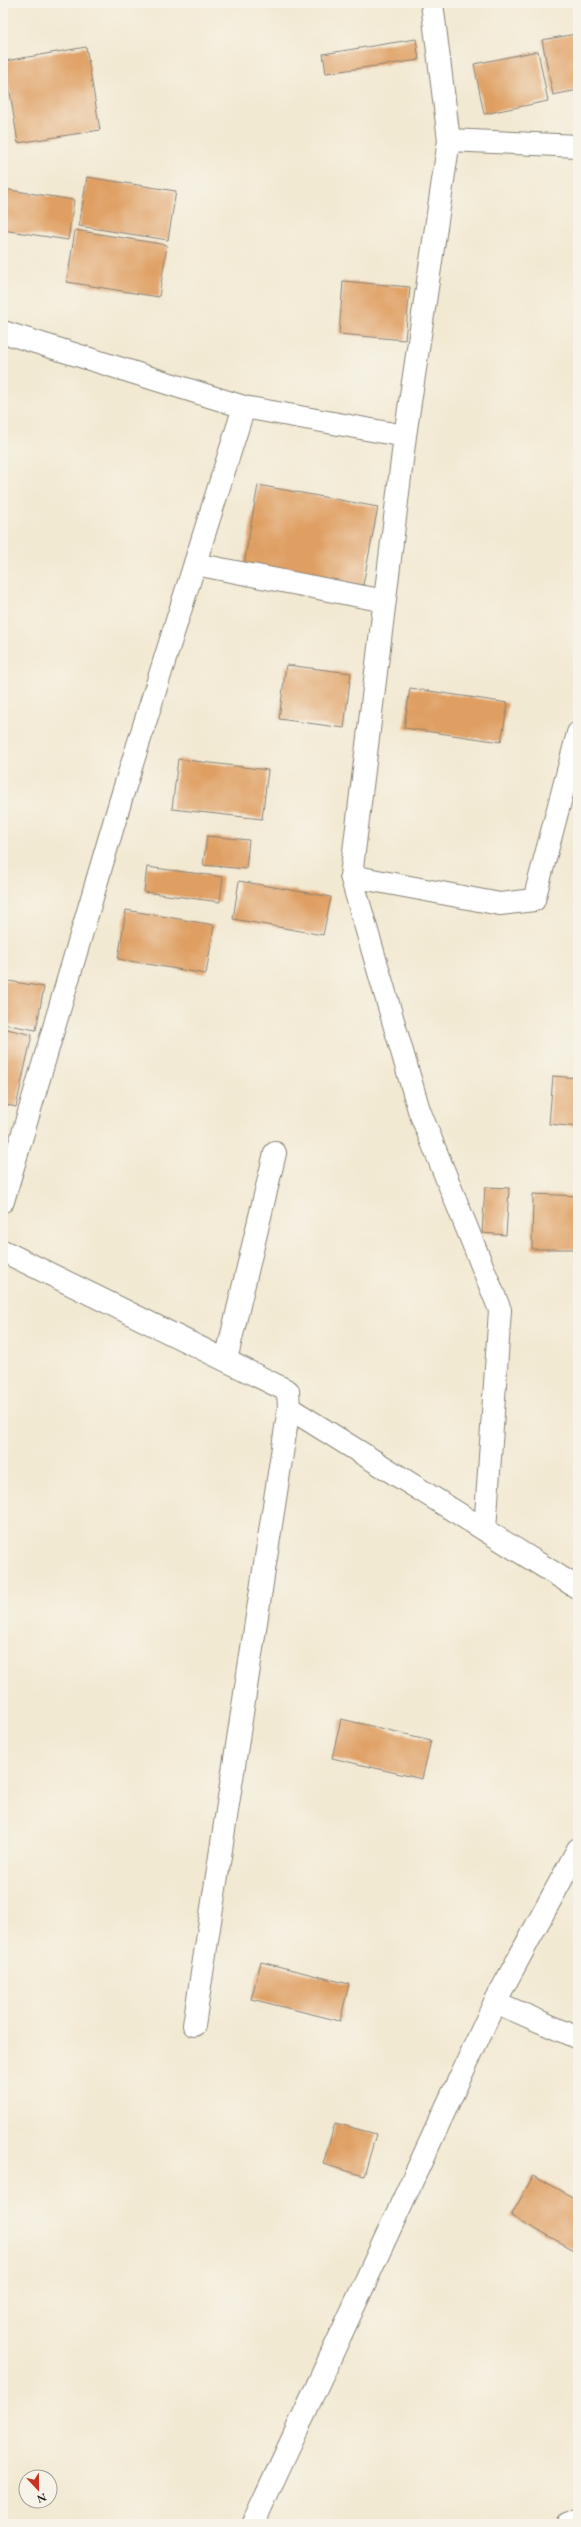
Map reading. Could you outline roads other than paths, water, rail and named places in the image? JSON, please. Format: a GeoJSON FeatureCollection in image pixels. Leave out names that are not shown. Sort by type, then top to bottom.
{"type":"FeatureCollection","features":[{"type":"Feature","properties":{"kind":"street"},"geometry":{"type":"LineString","coordinates":[[432,3],[448,140],[405,436],[351,876],[419,1110],[500,1310],[485,1530]]}},
{"type":"Feature","properties":{"kind":"street"},"geometry":{"type":"LineString","coordinates":[[448,140],[578,146]]}},
{"type":"Feature","properties":{"kind":"street"},"geometry":{"type":"LineString","coordinates":[[3,332],[244,407],[405,436]]}},
{"type":"Feature","properties":{"kind":"street"},"geometry":{"type":"LineString","coordinates":[[3,1201],[119,807],[244,407]]}},
{"type":"Feature","properties":{"kind":"street"},"geometry":{"type":"LineString","coordinates":[[195,564],[385,601]]}},
{"type":"Feature","properties":{"kind":"street"},"geometry":{"type":"LineString","coordinates":[[351,876],[500,904],[534,900],[578,733]]}},
{"type":"Feature","properties":{"kind":"street"},"geometry":{"type":"LineString","coordinates":[[226,1360],[275,1153]]}},
{"type":"Feature","properties":{"kind":"street"},"geometry":{"type":"LineString","coordinates":[[3,1251],[288,1391],[289,1408],[194,2025]]}},
{"type":"Feature","properties":{"kind":"street"},"geometry":{"type":"LineString","coordinates":[[289,1408],[578,1588]]}},
{"type":"Feature","properties":{"kind":"street"},"geometry":{"type":"LineString","coordinates":[[253,2524],[496,2002],[578,1849]]}},
{"type":"Feature","properties":{"kind":"street"},"geometry":{"type":"LineString","coordinates":[[496,2002],[578,2038]]}},
{"type":"Feature","properties":{"kind":"street"},"geometry":{"type":"LineString","coordinates":[[568,2524],[578,2520]]}}]}
